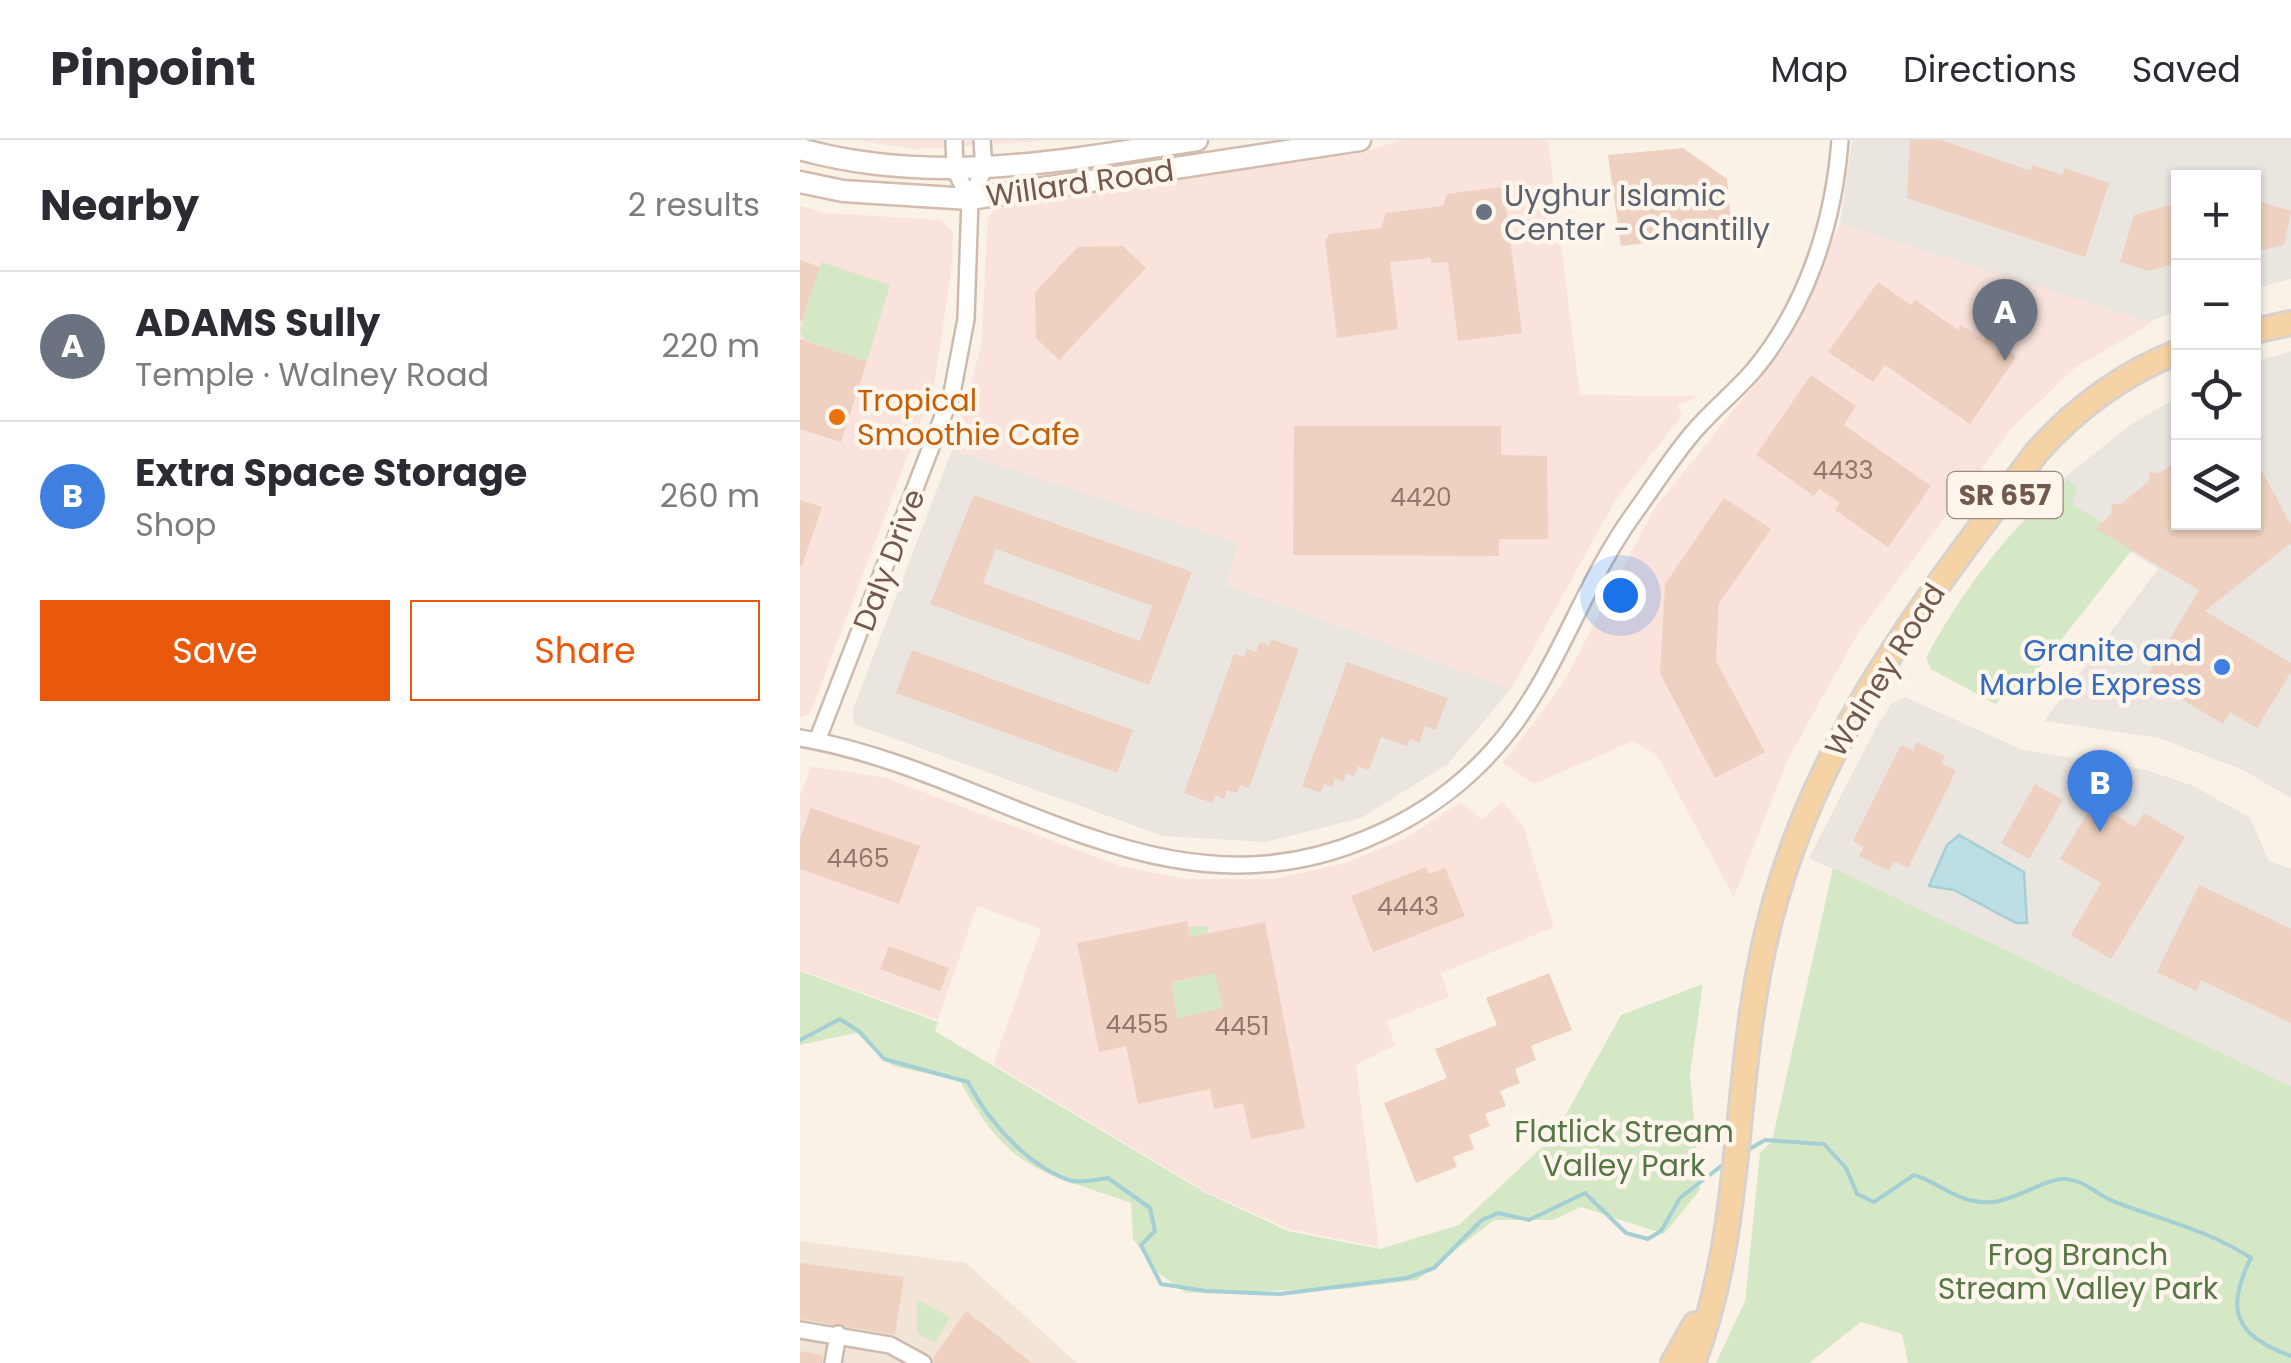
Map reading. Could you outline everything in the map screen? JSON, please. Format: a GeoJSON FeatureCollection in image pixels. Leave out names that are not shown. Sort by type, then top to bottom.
{"type":"FeatureCollection","features":[{"type":"Feature","properties":{"kind":"main road","name":"Willard Road"},"geometry":{"type":"LineString","coordinates":[[800,148],[867,164],[955,170],[1197,140]]}},
{"type":"Feature","properties":{"kind":"main road","name":"Willard Road"},"geometry":{"type":"LineString","coordinates":[[800,182],[843,191],[970,199],[1360,140]]}},
{"type":"Feature","properties":{"kind":"main road"},"geometry":{"type":"LineString","coordinates":[[2261,329],[2291,323]]}},
{"type":"Feature","properties":{"kind":"main road","name":"Walney Road"},"geometry":{"type":"LineString","coordinates":[[1693,1363],[1712,1315],[1730,1196],[1748,1028],[1779,879],[1818,779],[1856,707],[1903,632],[2058,429],[2135,372],[2171,355]]}},
{"type":"Feature","properties":{"kind":"main road","name":"Walney Road"},"geometry":{"type":"LineString","coordinates":[[1673,1363],[1698,1318],[1719,1260]]}},
{"type":"Feature","properties":{"kind":"street"},"geometry":{"type":"LineString","coordinates":[[954,140],[955,170]]}},
{"type":"Feature","properties":{"kind":"street"},"geometry":{"type":"LineString","coordinates":[[982,140],[984,169]]}},
{"type":"Feature","properties":{"kind":"street"},"geometry":{"type":"LineString","coordinates":[[808,739],[891,762],[1113,846],[1184,863],[1247,866],[1309,858],[1356,844],[1408,819],[1455,786],[1509,731],[1544,679],[1619,535],[1690,436],[1752,372],[1776,338],[1821,245],[1834,194],[1840,140]]}},
{"type":"Feature","properties":{"kind":"street","name":"Daly Drive"},"geometry":{"type":"LineString","coordinates":[[808,739],[952,393],[967,306],[970,199],[984,169]]}},
{"type":"Feature","properties":{"kind":"street","name":"Daly Drive"},"geometry":{"type":"LineString","coordinates":[[955,170],[970,199]]}},
{"type":"Feature","properties":{"kind":"street"},"geometry":{"type":"LineString","coordinates":[[800,1330],[890,1345],[922,1363]]}},
{"type":"Feature","properties":{"kind":"street"},"geometry":{"type":"LineString","coordinates":[[833,1363],[838,1334]]}},
{"type":"Feature","properties":{"kind":"shaded area"},"geometry":{"type":"Polygon","coordinates":[[[854,140],[1061,140],[916,149],[854,140]]]}},
{"type":"Feature","properties":{"kind":"shaded area"},"geometry":{"type":"Polygon","coordinates":[[[1401,140],[1548,140],[1580,395],[1699,396],[1677,406],[1682,415],[1615,501],[1511,689],[1225,583],[1240,543],[952,450],[981,347],[988,219],[996,206],[1373,149],[1401,140]]]}},
{"type":"Feature","properties":{"kind":"shaded area"},"geometry":{"type":"Polygon","coordinates":[[[1852,140],[2291,140],[2291,279],[2261,287],[2261,170],[2171,170],[2171,314],[2149,322],[1840,224],[1852,140]]]}},
{"type":"Feature","properties":{"kind":"shaded area"},"geometry":{"type":"Polygon","coordinates":[[[800,206],[826,213],[941,220],[953,232],[952,265],[934,386],[810,714],[800,717],[800,206]]]}},
{"type":"Feature","properties":{"kind":"shaded area"},"geometry":{"type":"Polygon","coordinates":[[[1840,224],[2152,323],[2075,368],[2012,428],[1858,633],[1788,759],[1734,897],[1657,755],[1633,741],[1534,784],[1503,763],[1562,685],[1654,509],[1789,341],[1840,224]]]}},
{"type":"Feature","properties":{"kind":"shaded area"},"geometry":{"type":"Polygon","coordinates":[[[2291,351],[2291,798],[2241,769],[2159,738],[2044,721],[2158,569],[2040,497],[2130,425],[2171,401],[2171,530],[2261,530],[2261,360],[2291,351]]]}},
{"type":"Feature","properties":{"kind":"shaded area"},"geometry":{"type":"Polygon","coordinates":[[[952,450],[1240,543],[1226,584],[1511,689],[1448,764],[1361,818],[1266,842],[1163,836],[854,724],[853,709],[952,450]]]}},
{"type":"Feature","properties":{"kind":"shaded area"},"geometry":{"type":"Polygon","coordinates":[[[1905,697],[2023,750],[2143,769],[2194,786],[2250,818],[2269,861],[2291,869],[2291,1086],[1809,858],[1878,724],[1892,703],[1905,697]]]}},
{"type":"Feature","properties":{"kind":"shaded area"},"geometry":{"type":"Polygon","coordinates":[[[811,766],[886,778],[1120,866],[1185,879],[1275,879],[1345,863],[1406,838],[1461,802],[1482,820],[1502,801],[1523,826],[1554,927],[1441,973],[1449,997],[1387,1021],[1395,1045],[1356,1065],[1379,1247],[1288,1229],[1206,1192],[993,1064],[1041,929],[977,906],[938,1020],[800,970],[800,796],[811,766]]]}},
{"type":"Feature","properties":{"kind":"shaded area"},"geometry":{"type":"Polygon","coordinates":[[[800,1241],[966,1263],[1077,1363],[800,1363],[800,1241]]]}},
{"type":"Feature","properties":{"kind":"green space"},"geometry":{"type":"Polygon","coordinates":[[[821,262],[890,285],[867,361],[805,340],[800,331],[821,262]]]}},
{"type":"Feature","properties":{"kind":"green space"},"geometry":{"type":"Polygon","coordinates":[[[2068,479],[2077,488],[2072,504],[2103,523],[2132,550],[2035,673],[1995,704],[1931,669],[1926,658],[1988,562],[2068,479]]]}},
{"type":"Feature","properties":{"kind":"green space","name":"Frog Branch Stream Valley Park"},"geometry":{"type":"Polygon","coordinates":[[[1833,868],[2291,1086],[2291,1363],[1908,1363],[1902,1334],[1861,1322],[1809,1363],[1716,1363],[1745,1301],[1760,1153],[1772,1141],[1833,868]]]}},
{"type":"Feature","properties":{"kind":"green space"},"geometry":{"type":"Polygon","coordinates":[[[1207,926],[1223,1008],[1195,1015],[1209,1090],[1194,1092],[1174,997],[1143,988],[1198,977],[1188,927],[1207,926]]]}},
{"type":"Feature","properties":{"kind":"green space","name":"Flatlick Stream Valley Park"},"geometry":{"type":"Polygon","coordinates":[[[800,971],[938,1022],[935,1031],[1206,1193],[1288,1231],[1380,1249],[1459,1225],[1554,1136],[1621,1015],[1703,984],[1690,1074],[1700,1190],[1664,1234],[1581,1207],[1553,1220],[1494,1220],[1417,1280],[1343,1289],[1186,1293],[1157,1272],[1133,1239],[1131,1203],[1029,1164],[994,1134],[960,1081],[893,1066],[856,1033],[800,1045],[800,971]]]}},
{"type":"Feature","properties":{"kind":"green space"},"geometry":{"type":"Polygon","coordinates":[[[917,1299],[950,1317],[935,1343],[917,1333],[917,1299]]]}},
{"type":"Feature","properties":{"kind":"water"},"geometry":{"type":"Polygon","coordinates":[[[1959,835],[2024,872],[2027,923],[2016,923],[1954,890],[1929,886],[1947,845],[1959,835]]]}},
{"type":"Feature","properties":{"kind":"building"},"geometry":{"type":"Polygon","coordinates":[[[1910,140],[1941,140],[2031,171],[2032,165],[2063,175],[2064,168],[2109,183],[2085,257],[1907,198],[1910,140]]]}},
{"type":"Feature","properties":{"kind":"building"},"geometry":{"type":"Polygon","coordinates":[[[1683,148],[1727,179],[1732,234],[1621,246],[1608,155],[1683,148]]]}},
{"type":"Feature","properties":{"kind":"building"},"geometry":{"type":"Polygon","coordinates":[[[1499,187],[1504,191],[1522,333],[1458,341],[1448,262],[1431,263],[1431,258],[1390,262],[1398,329],[1337,338],[1325,240],[1330,234],[1381,228],[1386,213],[1443,206],[1447,194],[1499,187]]]}},
{"type":"Feature","properties":{"kind":"building"},"geometry":{"type":"Polygon","coordinates":[[[2261,202],[2291,211],[2284,245],[2261,250],[2261,202]]]}},
{"type":"Feature","properties":{"kind":"building"},"geometry":{"type":"Polygon","coordinates":[[[2171,205],[2171,265],[2148,271],[2120,262],[2134,215],[2171,205]]]}},
{"type":"Feature","properties":{"kind":"building"},"geometry":{"type":"Polygon","coordinates":[[[1123,246],[1146,268],[1059,360],[1036,338],[1035,292],[1078,247],[1123,246]]]}},
{"type":"Feature","properties":{"kind":"building"},"geometry":{"type":"Polygon","coordinates":[[[800,260],[820,267],[802,321],[800,321],[800,260]]]}},
{"type":"Feature","properties":{"kind":"building"},"geometry":{"type":"Polygon","coordinates":[[[1878,282],[1911,305],[1915,300],[1958,330],[1961,325],[1983,340],[1986,336],[2016,357],[1970,424],[1885,365],[1873,382],[1828,352],[1878,282]]]}},
{"type":"Feature","properties":{"kind":"building"},"geometry":{"type":"Polygon","coordinates":[[[800,339],[867,361],[841,442],[800,429],[800,339]]]}},
{"type":"Feature","properties":{"kind":"building"},"geometry":{"type":"Polygon","coordinates":[[[1811,375],[1856,406],[1844,425],[1931,486],[1888,547],[1835,510],[1840,503],[1819,489],[1814,496],[1756,455],[1811,375]]]}},
{"type":"Feature","properties":{"kind":"building"},"geometry":{"type":"Polygon","coordinates":[[[1294,426],[1501,426],[1501,455],[1547,456],[1548,539],[1499,539],[1499,556],[1293,555],[1294,426]]]}},
{"type":"Feature","properties":{"kind":"building"},"geometry":{"type":"Polygon","coordinates":[[[2171,465],[2171,530],[2261,530],[2261,469],[2291,525],[2291,543],[2205,611],[2291,663],[2291,672],[2257,728],[2230,712],[2223,724],[2146,678],[2199,590],[2096,529],[2111,514],[2112,504],[2121,504],[2148,482],[2150,472],[2159,473],[2171,465]]]}},
{"type":"Feature","properties":{"kind":"building"},"geometry":{"type":"Polygon","coordinates":[[[974,495],[1192,572],[1149,685],[930,604],[974,495]],[[996,549],[983,583],[1140,641],[1152,606],[996,549]]]}},
{"type":"Feature","properties":{"kind":"building"},"geometry":{"type":"Polygon","coordinates":[[[1724,498],[1771,529],[1719,603],[1716,661],[1765,752],[1715,778],[1660,673],[1665,584],[1724,498]]]}},
{"type":"Feature","properties":{"kind":"building"},"geometry":{"type":"Polygon","coordinates":[[[800,500],[822,507],[802,566],[800,565],[800,500]]]}},
{"type":"Feature","properties":{"kind":"building"},"geometry":{"type":"Polygon","coordinates":[[[1271,639],[1299,649],[1249,788],[1240,785],[1237,793],[1227,790],[1224,799],[1215,795],[1212,803],[1184,793],[1234,654],[1244,657],[1247,649],[1256,652],[1260,642],[1269,646],[1271,639]]]}},
{"type":"Feature","properties":{"kind":"building"},"geometry":{"type":"Polygon","coordinates":[[[912,650],[1133,730],[1117,773],[896,693],[912,650]]]}},
{"type":"Feature","properties":{"kind":"building"},"geometry":{"type":"Polygon","coordinates":[[[1347,662],[1448,698],[1436,730],[1425,726],[1419,743],[1410,739],[1407,746],[1381,737],[1369,770],[1358,766],[1354,776],[1346,773],[1344,782],[1335,778],[1332,787],[1324,784],[1320,793],[1302,786],[1347,662]]]}},
{"type":"Feature","properties":{"kind":"building"},"geometry":{"type":"Polygon","coordinates":[[[1917,742],[1945,756],[1941,763],[1956,771],[1908,868],[1894,861],[1889,871],[1859,856],[1864,847],[1853,841],[1901,745],[1913,751],[1917,742]]]}},
{"type":"Feature","properties":{"kind":"building"},"geometry":{"type":"Polygon","coordinates":[[[2035,784],[2063,800],[2029,859],[2001,843],[2035,784]]]}},
{"type":"Feature","properties":{"kind":"building"},"geometry":{"type":"Polygon","coordinates":[[[2094,802],[2135,827],[2144,813],[2185,837],[2111,959],[2071,935],[2101,883],[2060,859],[2094,802]]]}},
{"type":"Feature","properties":{"kind":"building"},"geometry":{"type":"Polygon","coordinates":[[[811,808],[920,846],[899,904],[800,869],[800,839],[811,808]]]}},
{"type":"Feature","properties":{"kind":"building"},"geometry":{"type":"Polygon","coordinates":[[[1426,867],[1429,874],[1445,868],[1465,916],[1373,952],[1351,896],[1426,867]]]}},
{"type":"Feature","properties":{"kind":"building"},"geometry":{"type":"Polygon","coordinates":[[[2199,885],[2291,929],[2291,1023],[2201,980],[2196,991],[2157,972],[2199,885]]]}},
{"type":"Feature","properties":{"kind":"building"},"geometry":{"type":"Polygon","coordinates":[[[1187,921],[1190,937],[1265,922],[1305,1128],[1251,1139],[1243,1103],[1214,1109],[1210,1089],[1138,1104],[1126,1046],[1099,1052],[1077,943],[1187,921]],[[1215,973],[1171,982],[1178,1018],[1223,1008],[1215,973]]]}},
{"type":"Feature","properties":{"kind":"building"},"geometry":{"type":"Polygon","coordinates":[[[889,946],[949,968],[940,991],[880,969],[889,946]]]}},
{"type":"Feature","properties":{"kind":"building"},"geometry":{"type":"Polygon","coordinates":[[[1549,973],[1572,1030],[1531,1046],[1536,1060],[1515,1069],[1520,1083],[1500,1091],[1506,1106],[1485,1114],[1490,1126],[1469,1135],[1474,1149],[1453,1157],[1457,1167],[1416,1183],[1384,1103],[1447,1078],[1435,1049],[1497,1025],[1486,998],[1549,973]]]}},
{"type":"Feature","properties":{"kind":"building"},"geometry":{"type":"Polygon","coordinates":[[[800,1263],[904,1277],[895,1335],[800,1319],[800,1263]]]}},
{"type":"Feature","properties":{"kind":"building"},"geometry":{"type":"Polygon","coordinates":[[[966,1311],[1032,1363],[934,1363],[933,1358],[966,1311]]]}},
{"type":"Feature","properties":{"kind":"building"},"geometry":{"type":"Polygon","coordinates":[[[800,1351],[823,1355],[822,1363],[800,1363],[800,1351]]]}},
{"type":"Feature","properties":{"kind":"waterway"},"geometry":{"type":"LineString","coordinates":[[800,1040],[840,1019],[860,1032],[884,1059],[968,1082],[997,1126],[1039,1164],[1073,1181],[1108,1178],[1150,1208],[1155,1231],[1141,1245],[1161,1284],[1206,1291],[1280,1294],[1407,1278],[1434,1268],[1482,1220],[1498,1213],[1529,1220],[1585,1193],[1626,1233],[1648,1239],[1661,1231],[1680,1198],[1725,1163]]}},
{"type":"Feature","properties":{"kind":"waterway"},"geometry":{"type":"LineString","coordinates":[[1746,1151],[1765,1140],[1824,1144],[1846,1168],[1857,1194],[1874,1202],[1914,1175],[1981,1202],[2002,1200],[2059,1179],[2080,1182],[2108,1199],[2201,1233],[2251,1258],[2238,1293],[2241,1320],[2258,1340],[2291,1356]]}},
{"type":"Feature","properties":{"kind":"place","name":"Uyghur Islamic Center - Chantilly"},"geometry":{"type":"Point","coordinates":[1484,212]}},
{"type":"Feature","properties":{"kind":"place","name":"ADAMS Sully"},"geometry":{"type":"Point","coordinates":[2005,361]}},
{"type":"Feature","properties":{"kind":"place","name":"Tropical Smoothie Cafe"},"geometry":{"type":"Point","coordinates":[837,417]}},
{"type":"Feature","properties":{"kind":"place","name":"Granite and Marble Express"},"geometry":{"type":"Point","coordinates":[2222,667]}},
{"type":"Feature","properties":{"kind":"place","name":"Extra Space Storage"},"geometry":{"type":"Point","coordinates":[2100,832]}}]}
